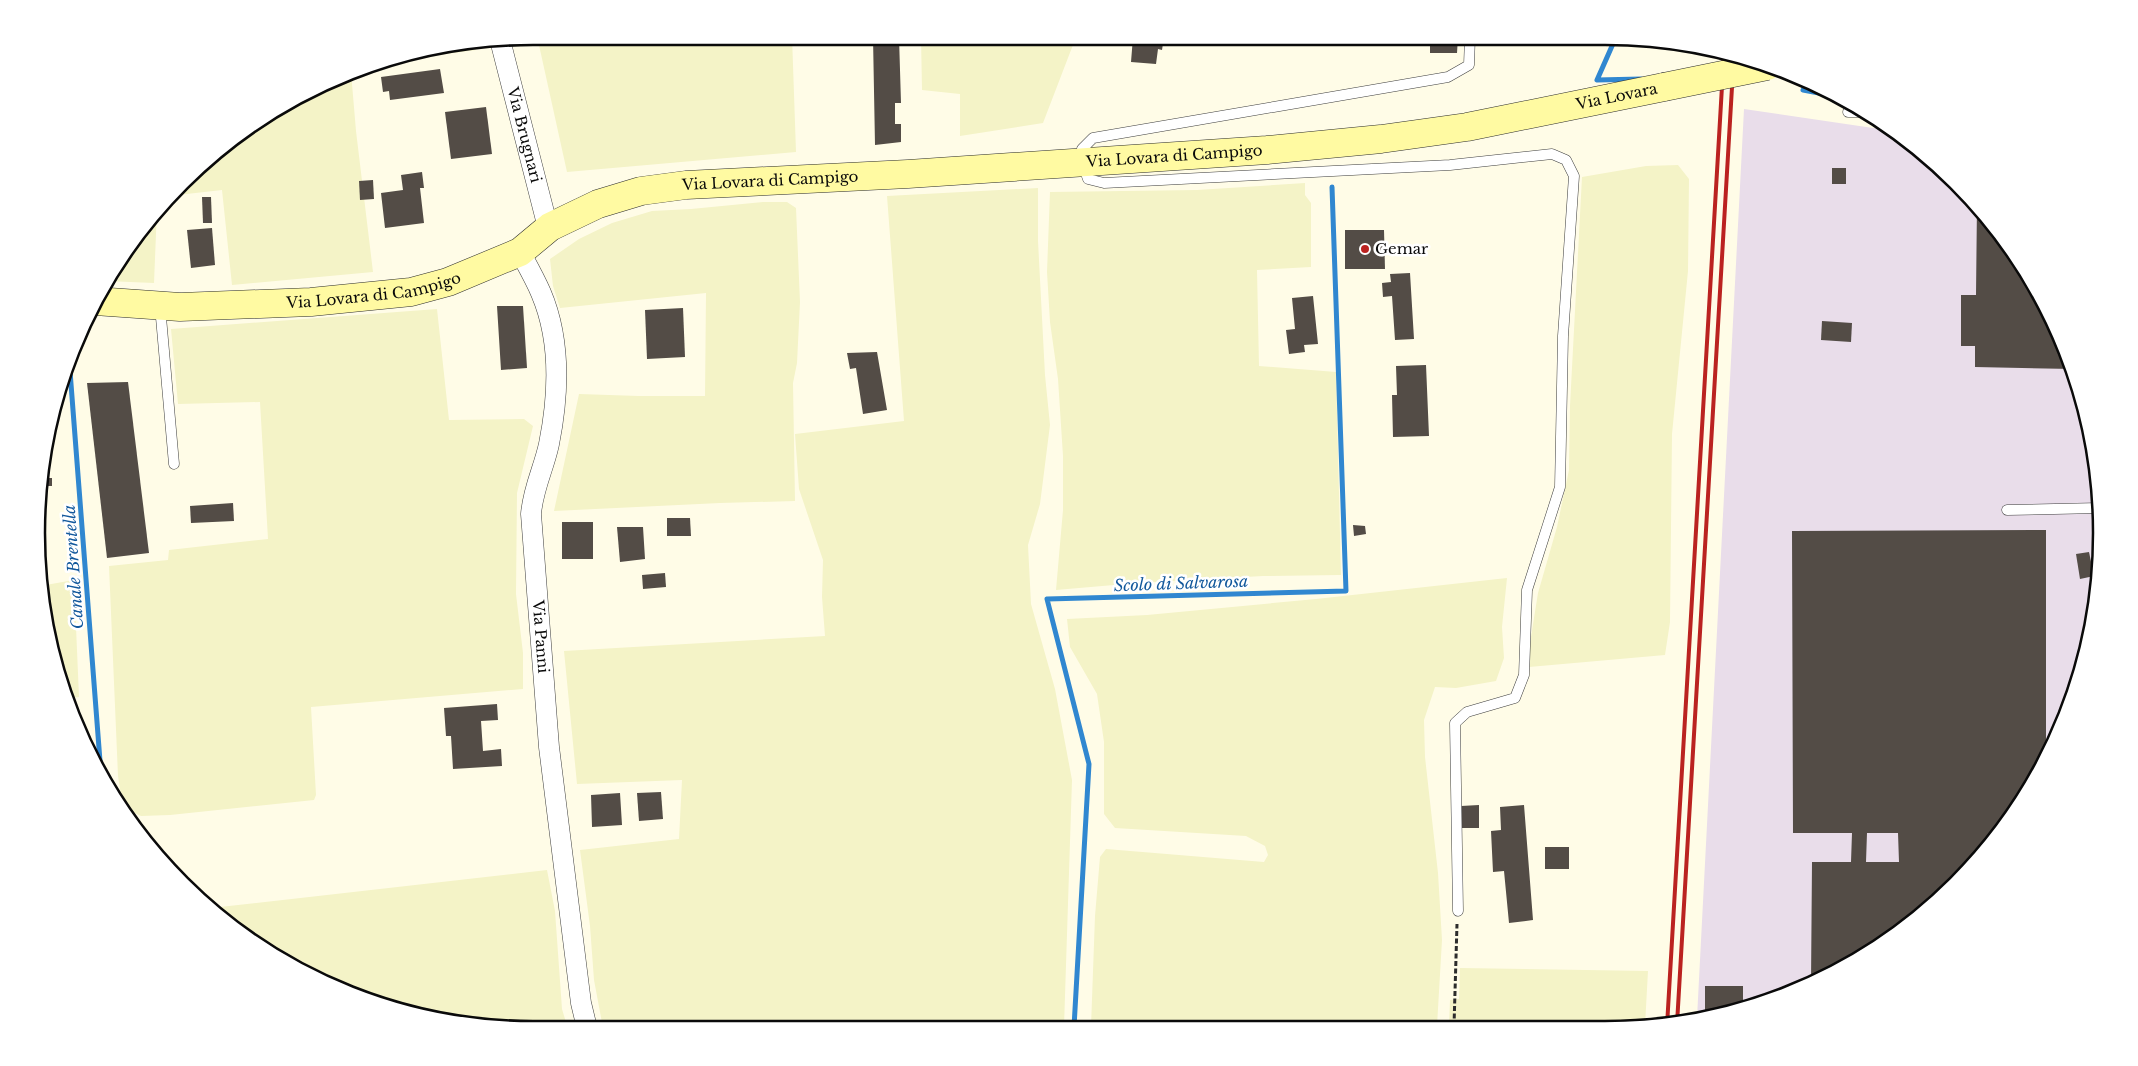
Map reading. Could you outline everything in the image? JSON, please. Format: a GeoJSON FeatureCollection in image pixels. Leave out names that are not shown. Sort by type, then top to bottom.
{"type":"FeatureCollection","features":[{"type":"Feature","properties":{"kind":"street","name":"Via Brugnari"},"geometry":{"type":"LineString","coordinates":[[502,46],[546,220],[550,228]]}},
{"type":"Feature","properties":{"kind":"street","name":"Via Lovara"},"geometry":{"type":"LineString","coordinates":[[1467,126],[1754,69]]}},
{"type":"Feature","properties":{"kind":"street","name":"Via Lovara di Campigo"},"geometry":{"type":"LineString","coordinates":[[104,301],[180,307],[311,302],[411,292],[448,282],[520,252],[550,228],[598,204],[641,191],[686,184],[908,174],[1267,150],[1381,140],[1467,126]]}},
{"type":"Feature","properties":{"kind":"street","name":"Via Panni"},"geometry":{"type":"LineString","coordinates":[[520,252],[541,294],[550,323],[557,368],[556,404],[548,446],[532,499],[531,514],[549,747],[581,1002],[585,1021]]}},
{"type":"Feature","properties":{"kind":"lane"},"geometry":{"type":"LineString","coordinates":[[1458,911],[1455,723],[1467,712],[1515,698],[1524,675],[1527,590],[1560,487],[1564,336],[1574,176],[1566,160],[1552,154],[1450,165],[1104,183],[1088,178],[1082,162],[1082,149],[1093,138],[1448,77],[1469,66],[1470,45]]}},
{"type":"Feature","properties":{"kind":"lane"},"geometry":{"type":"LineString","coordinates":[[1848,112],[1852,112]]}},
{"type":"Feature","properties":{"kind":"lane"},"geometry":{"type":"LineString","coordinates":[[160,305],[174,464]]}},
{"type":"Feature","properties":{"kind":"lane"},"geometry":{"type":"LineString","coordinates":[[2006,510],[2092,508]]}},
{"type":"Feature","properties":{"kind":"path"},"geometry":{"type":"LineString","coordinates":[[1454,1021],[1458,911]]}},
{"type":"Feature","properties":{"kind":"shaded area"},"geometry":{"type":"Polygon","coordinates":[[[1744,109],[1878,128],[1927,166],[1972,211],[1992,236],[2028,289],[2043,317],[2067,376],[2084,438],[2089,469],[2093,533],[2092,565],[2084,628],[2067,690],[2056,720],[2028,777],[2011,804],[1972,855],[1927,900],[1876,939],[1849,956],[1792,984],[1762,995],[1697,1012],[1744,109]]]}},
{"type":"Feature","properties":{"kind":"green space"},"geometry":{"type":"Polygon","coordinates":[[[539,45],[792,45],[796,152],[567,172],[539,45]]]}},
{"type":"Feature","properties":{"kind":"green space"},"geometry":{"type":"Polygon","coordinates":[[[921,45],[1073,45],[1043,123],[960,136],[960,94],[922,90],[921,45]]]}},
{"type":"Feature","properties":{"kind":"green space"},"geometry":{"type":"Polygon","coordinates":[[[476,48],[476,50],[430,56],[469,49],[476,48]]]}},
{"type":"Feature","properties":{"kind":"green space"},"geometry":{"type":"Polygon","coordinates":[[[352,80],[373,272],[232,285],[222,190],[182,195],[211,166],[262,127],[317,95],[352,80]]]}},
{"type":"Feature","properties":{"kind":"green space"},"geometry":{"type":"Polygon","coordinates":[[[1678,165],[1689,179],[1688,271],[1672,434],[1670,622],[1665,655],[1529,667],[1529,649],[1538,593],[1557,527],[1569,470],[1570,406],[1582,177],[1646,166],[1678,165]]]}},
{"type":"Feature","properties":{"kind":"green space"},"geometry":{"type":"Polygon","coordinates":[[[1305,183],[1305,195],[1311,203],[1311,267],[1257,270],[1259,366],[1336,372],[1341,575],[1263,576],[1137,583],[1056,590],[1063,510],[1063,456],[1058,379],[1050,322],[1047,272],[1050,192],[1197,190],[1305,183]]]}},
{"type":"Feature","properties":{"kind":"green space"},"geometry":{"type":"Polygon","coordinates":[[[1038,188],[1038,241],[1045,375],[1050,425],[1040,504],[1028,545],[1031,604],[1055,689],[1072,780],[1064,1021],[602,1021],[594,980],[590,926],[580,850],[679,839],[682,780],[577,784],[564,651],[825,636],[822,597],[823,560],[799,489],[795,434],[904,421],[887,196],[1038,188]]]}},
{"type":"Feature","properties":{"kind":"green space"},"geometry":{"type":"Polygon","coordinates":[[[763,202],[787,202],[796,208],[800,302],[797,363],[793,383],[795,501],[554,511],[579,394],[705,396],[706,293],[560,308],[553,286],[550,259],[579,239],[612,223],[652,211],[763,202]]]}},
{"type":"Feature","properties":{"kind":"green space"},"geometry":{"type":"Polygon","coordinates":[[[156,223],[154,283],[115,281],[156,223]]]}},
{"type":"Feature","properties":{"kind":"green space"},"geometry":{"type":"Polygon","coordinates":[[[437,309],[449,420],[524,419],[533,426],[517,493],[516,594],[523,653],[523,689],[311,707],[316,795],[314,800],[170,815],[141,816],[133,812],[121,794],[118,776],[109,566],[168,560],[169,550],[268,539],[260,402],[178,404],[171,329],[437,309]]]}},
{"type":"Feature","properties":{"kind":"green space"},"geometry":{"type":"Polygon","coordinates":[[[1507,578],[1502,627],[1504,658],[1496,681],[1456,688],[1435,687],[1424,720],[1425,757],[1438,873],[1442,940],[1437,1021],[1091,1021],[1095,916],[1100,857],[1106,849],[1264,862],[1268,855],[1265,846],[1246,836],[1115,828],[1104,814],[1104,742],[1097,694],[1070,647],[1067,619],[1147,615],[1507,578]]]}},
{"type":"Feature","properties":{"kind":"green space"},"geometry":{"type":"Polygon","coordinates":[[[74,580],[79,697],[74,698],[62,659],[54,628],[48,585],[74,580]]]}},
{"type":"Feature","properties":{"kind":"green space"},"geometry":{"type":"Polygon","coordinates":[[[547,870],[555,911],[562,1009],[566,1021],[501,1020],[469,1017],[438,1012],[376,995],[317,971],[289,956],[262,939],[220,907],[547,870]]]}},
{"type":"Feature","properties":{"kind":"green space"},"geometry":{"type":"Polygon","coordinates":[[[1460,968],[1648,971],[1645,1019],[1449,1021],[1450,1000],[1459,999],[1460,968]]]}},
{"type":"Feature","properties":{"kind":"building"},"geometry":{"type":"Polygon","coordinates":[[[873,45],[899,45],[901,103],[895,103],[895,124],[901,124],[901,142],[875,145],[873,45]]]}},
{"type":"Feature","properties":{"kind":"building"},"geometry":{"type":"Polygon","coordinates":[[[1132,45],[1163,45],[1162,50],[1158,49],[1156,64],[1131,62],[1132,45]]]}},
{"type":"Feature","properties":{"kind":"building"},"geometry":{"type":"Polygon","coordinates":[[[1430,45],[1458,45],[1457,53],[1430,53],[1430,45]]]}},
{"type":"Feature","properties":{"kind":"building"},"geometry":{"type":"Polygon","coordinates":[[[440,69],[444,93],[390,100],[389,91],[383,92],[381,77],[440,69]]]}},
{"type":"Feature","properties":{"kind":"building"},"geometry":{"type":"Polygon","coordinates":[[[486,107],[492,154],[451,159],[445,112],[486,107]]]}},
{"type":"Feature","properties":{"kind":"building"},"geometry":{"type":"Polygon","coordinates":[[[1832,168],[1846,168],[1846,184],[1832,184],[1832,168]]]}},
{"type":"Feature","properties":{"kind":"building"},"geometry":{"type":"Polygon","coordinates":[[[422,172],[424,188],[420,188],[424,223],[385,228],[381,193],[403,190],[401,175],[422,172]]]}},
{"type":"Feature","properties":{"kind":"building"},"geometry":{"type":"Polygon","coordinates":[[[373,180],[374,199],[360,200],[359,181],[373,180]]]}},
{"type":"Feature","properties":{"kind":"building"},"geometry":{"type":"Polygon","coordinates":[[[202,197],[211,197],[212,223],[203,223],[202,197]]]}},
{"type":"Feature","properties":{"kind":"building"},"geometry":{"type":"Polygon","coordinates":[[[1977,217],[2011,262],[2028,289],[2043,317],[2064,369],[1975,367],[1975,346],[1961,346],[1961,295],[1976,295],[1977,217]]]}},
{"type":"Feature","properties":{"kind":"building"},"geometry":{"type":"Polygon","coordinates":[[[212,228],[215,265],[191,268],[187,230],[212,228]]]}},
{"type":"Feature","properties":{"kind":"building","name":"Gemar"},"geometry":{"type":"Polygon","coordinates":[[[1345,230],[1384,230],[1385,269],[1345,269],[1345,230]]]}},
{"type":"Feature","properties":{"kind":"building"},"geometry":{"type":"Polygon","coordinates":[[[1410,273],[1414,339],[1395,340],[1392,296],[1383,297],[1382,283],[1391,282],[1390,274],[1410,273]]]}},
{"type":"Feature","properties":{"kind":"building"},"geometry":{"type":"Polygon","coordinates":[[[1313,296],[1318,344],[1304,345],[1305,352],[1289,354],[1286,330],[1295,329],[1292,298],[1313,296]]]}},
{"type":"Feature","properties":{"kind":"building"},"geometry":{"type":"Polygon","coordinates":[[[497,306],[523,306],[527,368],[501,370],[497,306]]]}},
{"type":"Feature","properties":{"kind":"building"},"geometry":{"type":"Polygon","coordinates":[[[683,308],[685,357],[647,359],[645,310],[683,308]]]}},
{"type":"Feature","properties":{"kind":"building"},"geometry":{"type":"Polygon","coordinates":[[[1822,321],[1852,323],[1851,342],[1821,340],[1822,321]]]}},
{"type":"Feature","properties":{"kind":"building"},"geometry":{"type":"Polygon","coordinates":[[[877,352],[887,410],[863,414],[856,368],[850,369],[847,353],[877,352]]]}},
{"type":"Feature","properties":{"kind":"building"},"geometry":{"type":"Polygon","coordinates":[[[1426,365],[1429,436],[1393,437],[1392,395],[1397,395],[1396,366],[1426,365]]]}},
{"type":"Feature","properties":{"kind":"building"},"geometry":{"type":"Polygon","coordinates":[[[128,382],[149,553],[107,558],[87,383],[128,382]]]}},
{"type":"Feature","properties":{"kind":"building"},"geometry":{"type":"Polygon","coordinates":[[[48,478],[52,478],[52,486],[47,486],[48,478]]]}},
{"type":"Feature","properties":{"kind":"building"},"geometry":{"type":"Polygon","coordinates":[[[233,503],[234,521],[191,523],[190,506],[233,503]]]}},
{"type":"Feature","properties":{"kind":"building"},"geometry":{"type":"Polygon","coordinates":[[[667,518],[690,518],[691,536],[667,536],[667,518]]]}},
{"type":"Feature","properties":{"kind":"building"},"geometry":{"type":"Polygon","coordinates":[[[562,522],[593,522],[593,559],[562,559],[562,522]]]}},
{"type":"Feature","properties":{"kind":"building"},"geometry":{"type":"Polygon","coordinates":[[[1353,525],[1365,526],[1366,534],[1354,536],[1353,525]]]}},
{"type":"Feature","properties":{"kind":"building"},"geometry":{"type":"Polygon","coordinates":[[[617,527],[643,527],[645,559],[620,562],[617,527]]]}},
{"type":"Feature","properties":{"kind":"building"},"geometry":{"type":"Polygon","coordinates":[[[2046,530],[2046,742],[2011,804],[1972,855],[1927,900],[1902,920],[1849,956],[1811,975],[1812,862],[1851,862],[1852,833],[1793,833],[1792,531],[2046,530]],[[1867,833],[1866,862],[1899,862],[1898,833],[1867,833]]]}},
{"type":"Feature","properties":{"kind":"building"},"geometry":{"type":"Polygon","coordinates":[[[2089,552],[2092,566],[2091,577],[2080,579],[2076,554],[2089,552]]]}},
{"type":"Feature","properties":{"kind":"building"},"geometry":{"type":"Polygon","coordinates":[[[665,573],[666,587],[643,589],[642,575],[665,573]]]}},
{"type":"Feature","properties":{"kind":"building"},"geometry":{"type":"Polygon","coordinates":[[[497,704],[498,720],[481,721],[483,751],[501,749],[502,766],[453,769],[451,736],[446,736],[444,708],[497,704]]]}},
{"type":"Feature","properties":{"kind":"building"},"geometry":{"type":"Polygon","coordinates":[[[661,792],[663,819],[639,821],[637,793],[661,792]]]}},
{"type":"Feature","properties":{"kind":"building"},"geometry":{"type":"Polygon","coordinates":[[[620,793],[622,825],[592,827],[591,795],[620,793]]]}},
{"type":"Feature","properties":{"kind":"building"},"geometry":{"type":"Polygon","coordinates":[[[1479,805],[1479,828],[1461,828],[1461,806],[1479,805]]]}},
{"type":"Feature","properties":{"kind":"building"},"geometry":{"type":"Polygon","coordinates":[[[1524,805],[1533,920],[1509,923],[1504,871],[1493,872],[1491,831],[1501,830],[1500,807],[1524,805]]]}},
{"type":"Feature","properties":{"kind":"building"},"geometry":{"type":"Polygon","coordinates":[[[1545,847],[1569,847],[1569,869],[1545,869],[1545,847]]]}},
{"type":"Feature","properties":{"kind":"building"},"geometry":{"type":"Polygon","coordinates":[[[1705,986],[1743,986],[1743,1001],[1705,1011],[1705,986]]]}},
{"type":"Feature","properties":{"kind":"waterway","name":"Scolo di Salvarosa"},"geometry":{"type":"LineString","coordinates":[[1612,45],[1597,80],[1641,79]]}},
{"type":"Feature","properties":{"kind":"waterway"},"geometry":{"type":"LineString","coordinates":[[1803,90],[1815,92]]}},
{"type":"Feature","properties":{"kind":"waterway","name":"Scolo di Salvarosa"},"geometry":{"type":"LineString","coordinates":[[1074,1021],[1089,764],[1047,599],[1346,591],[1332,187]]}},
{"type":"Feature","properties":{"kind":"waterway","name":"Canale Brentella"},"geometry":{"type":"LineString","coordinates":[[71,378],[100,758]]}},
{"type":"Feature","properties":{"kind":"railway"},"geometry":{"type":"LineString","coordinates":[[1668,1017],[1724,60]]}},
{"type":"Feature","properties":{"kind":"railway"},"geometry":{"type":"LineString","coordinates":[[1677,1016],[1733,63]]}},
{"type":"Feature","properties":{"kind":"place","name":"Gemar"},"geometry":{"type":"Point","coordinates":[1365,249]}}]}
